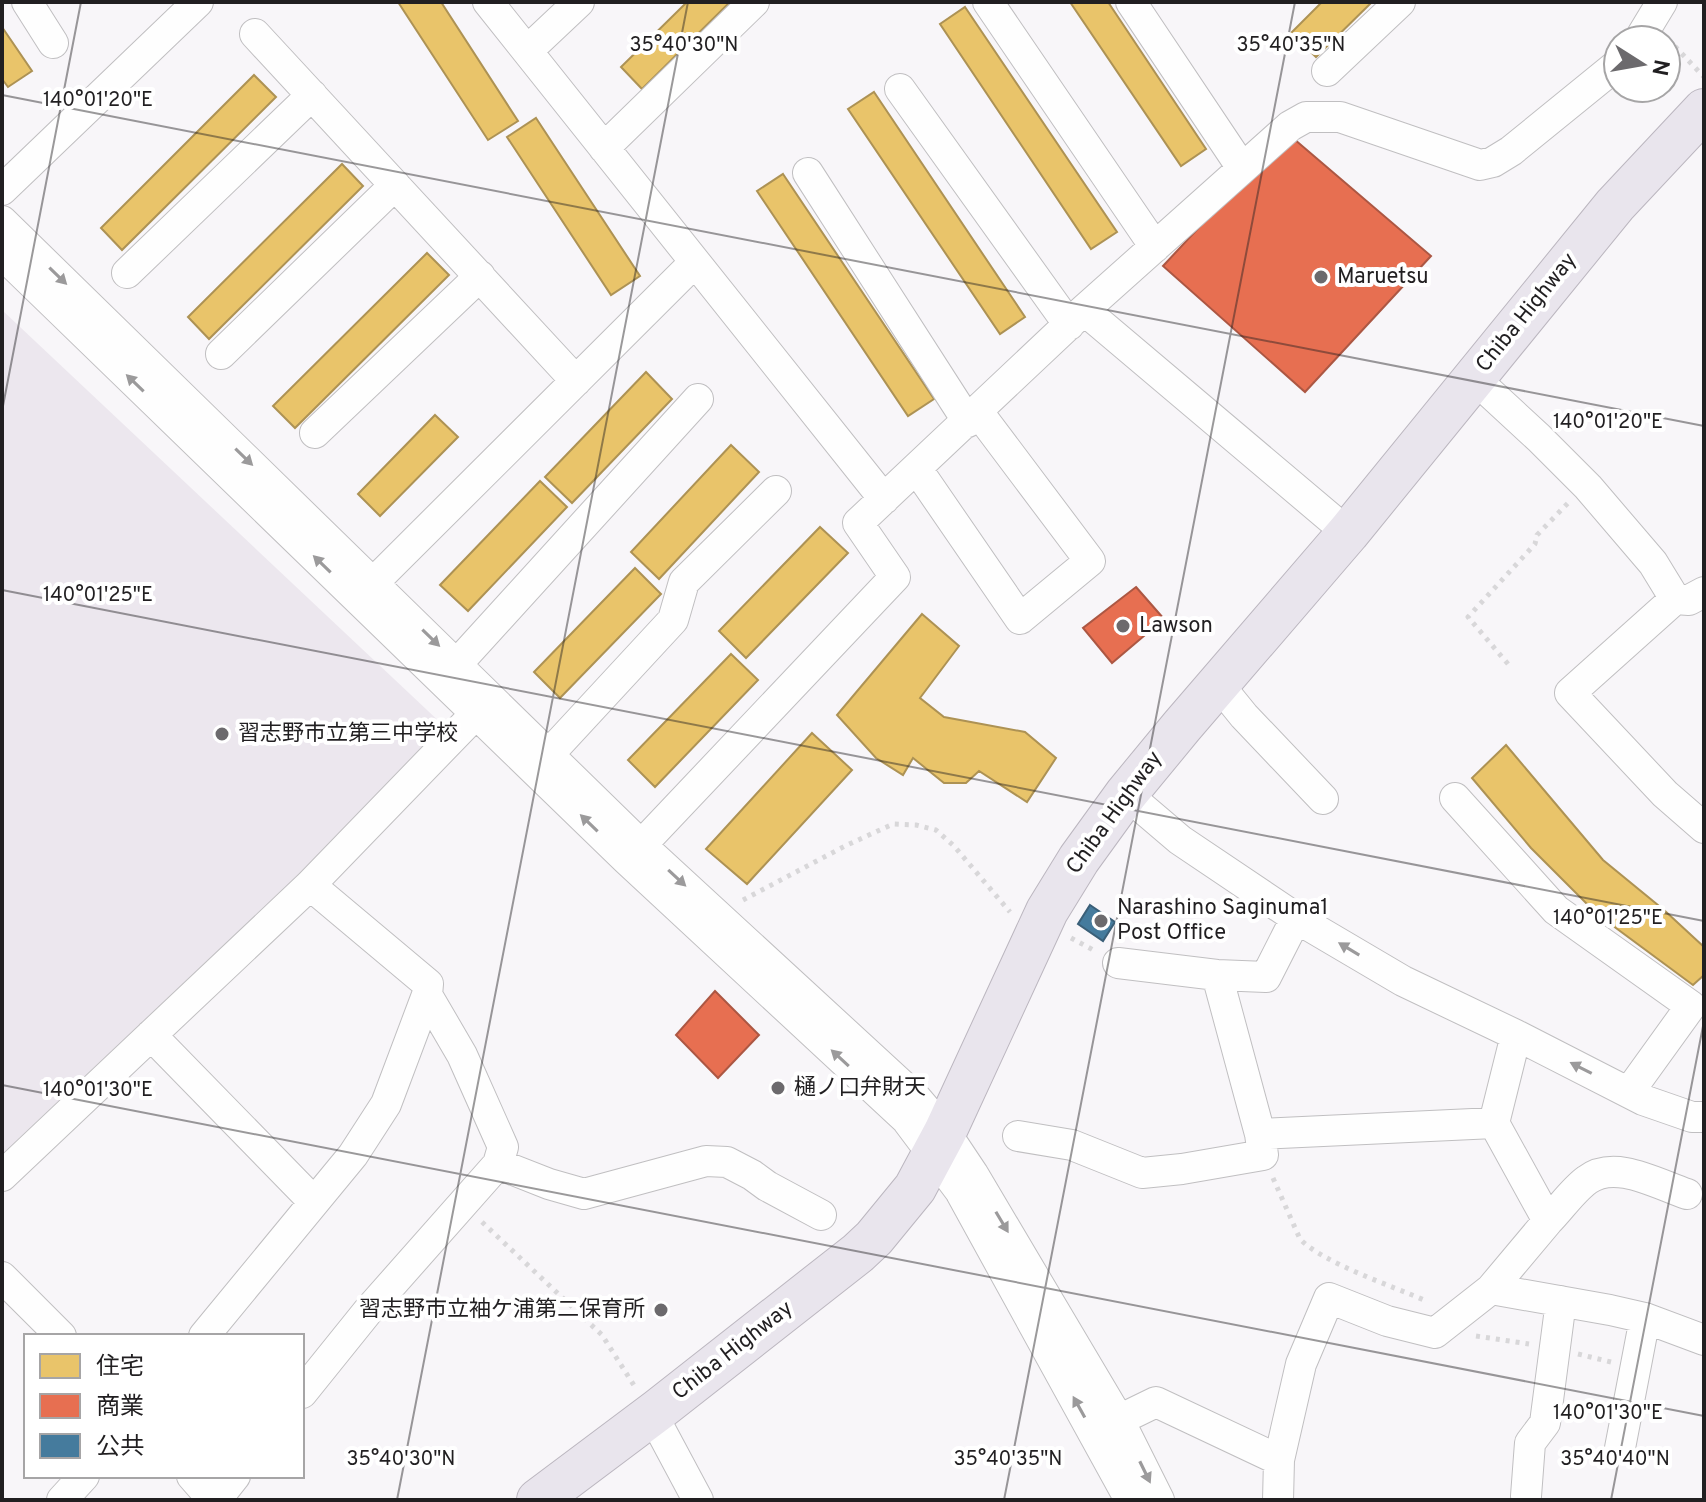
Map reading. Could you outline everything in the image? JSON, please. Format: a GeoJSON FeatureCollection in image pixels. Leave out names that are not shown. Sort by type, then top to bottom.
{"type":"FeatureCollection","features":[{"type":"Feature","properties":{"kind":"highway","name":"Chiba Highway"},"geometry":{"type":"LineString","coordinates":[[538,1500],[874,1238],[915,1188],[939,1143],[1041,922],[1079,859],[1126,794],[1348,533],[1615,205],[1704,110]]}},
{"type":"Feature","properties":{"kind":"street"},"geometry":{"type":"LineString","coordinates":[[27,2],[53,43]]}},
{"type":"Feature","properties":{"kind":"street"},"geometry":{"type":"LineString","coordinates":[[2,190],[198,2]]}},
{"type":"Feature","properties":{"kind":"street"},"geometry":{"type":"LineString","coordinates":[[488,2],[884,499]]}},
{"type":"Feature","properties":{"kind":"street"},"geometry":{"type":"LineString","coordinates":[[527,51],[579,2]]}},
{"type":"Feature","properties":{"kind":"street"},"geometry":{"type":"LineString","coordinates":[[604,148],[754,2]]}},
{"type":"Feature","properties":{"kind":"street"},"geometry":{"type":"LineString","coordinates":[[988,2],[1155,247]]}},
{"type":"Feature","properties":{"kind":"street"},"geometry":{"type":"LineString","coordinates":[[1131,2],[1242,168]]}},
{"type":"Feature","properties":{"kind":"street"},"geometry":{"type":"LineString","coordinates":[[1327,71],[1400,2]]}},
{"type":"Feature","properties":{"kind":"street"},"geometry":{"type":"LineString","coordinates":[[255,34],[576,381]]}},
{"type":"Feature","properties":{"kind":"street"},"geometry":{"type":"LineString","coordinates":[[634,852],[895,577],[858,523],[1076,318],[1290,126],[1306,117],[1340,117],[1480,165],[1493,162],[1511,151],[1602,77]]}},
{"type":"Feature","properties":{"kind":"street"},"geometry":{"type":"LineString","coordinates":[[900,89],[1076,318],[1348,533]]}},
{"type":"Feature","properties":{"kind":"street"},"geometry":{"type":"LineString","coordinates":[[127,273],[312,95]]}},
{"type":"Feature","properties":{"kind":"street"},"geometry":{"type":"LineString","coordinates":[[808,173],[973,417],[1090,561],[1020,619],[917,469]]}},
{"type":"Feature","properties":{"kind":"street"},"geometry":{"type":"LineString","coordinates":[[221,354],[395,185]]}},
{"type":"Feature","properties":{"kind":"street"},"geometry":{"type":"LineString","coordinates":[[2,221],[366,591],[634,852],[916,1098],[960,1191],[1125,1498]]}},
{"type":"Feature","properties":{"kind":"street"},"geometry":{"type":"LineString","coordinates":[[2,254],[366,591],[457,664],[484,706],[549,754],[634,852]]}},
{"type":"Feature","properties":{"kind":"street"},"geometry":{"type":"LineString","coordinates":[[366,591],[695,262]]}},
{"type":"Feature","properties":{"kind":"street"},"geometry":{"type":"LineString","coordinates":[[315,433],[480,276]]}},
{"type":"Feature","properties":{"kind":"street"},"geometry":{"type":"LineString","coordinates":[[1474,378],[1588,487],[1653,563],[1690,596],[1570,693],[1665,794],[1704,828]]}},
{"type":"Feature","properties":{"kind":"street"},"geometry":{"type":"LineString","coordinates":[[457,664],[698,399]]}},
{"type":"Feature","properties":{"kind":"street"},"geometry":{"type":"LineString","coordinates":[[549,754],[673,620],[684,582],[776,491]]}},
{"type":"Feature","properties":{"kind":"street"},"geometry":{"type":"LineString","coordinates":[[1218,684],[1323,799]]}},
{"type":"Feature","properties":{"kind":"street"},"geometry":{"type":"LineString","coordinates":[[2,1176],[310,885],[484,706]]}},
{"type":"Feature","properties":{"kind":"street"},"geometry":{"type":"LineString","coordinates":[[1126,794],[1180,840],[1296,918],[1403,981],[1643,1100],[1692,1117],[1704,1117]]}},
{"type":"Feature","properties":{"kind":"street"},"geometry":{"type":"LineString","coordinates":[[1455,798],[1556,910],[1691,1006],[1629,1092]]}},
{"type":"Feature","properties":{"kind":"street"},"geometry":{"type":"LineString","coordinates":[[206,1334],[353,1155],[386,1104],[427,995],[428,984],[310,885]]}},
{"type":"Feature","properties":{"kind":"street"},"geometry":{"type":"LineString","coordinates":[[1118,963],[1217,975],[1266,977],[1296,918]]}},
{"type":"Feature","properties":{"kind":"street"},"geometry":{"type":"LineString","coordinates":[[1217,975],[1261,1144]]}},
{"type":"Feature","properties":{"kind":"street"},"geometry":{"type":"LineString","coordinates":[[304,1391],[368,1311],[498,1164],[503,1147],[462,1055],[427,995]]}},
{"type":"Feature","properties":{"kind":"street"},"geometry":{"type":"LineString","coordinates":[[151,1035],[314,1202]]}},
{"type":"Feature","properties":{"kind":"street"},"geometry":{"type":"LineString","coordinates":[[1516,1035],[1494,1123],[1548,1221]]}},
{"type":"Feature","properties":{"kind":"street"},"geometry":{"type":"LineString","coordinates":[[1018,1136],[1072,1145],[1142,1173],[1182,1169],[1261,1144],[1494,1123]]}},
{"type":"Feature","properties":{"kind":"street"},"geometry":{"type":"LineString","coordinates":[[939,1143],[973,1174],[1119,1420],[1159,1500]]}},
{"type":"Feature","properties":{"kind":"street"},"geometry":{"type":"LineString","coordinates":[[498,1164],[584,1194],[706,1161],[727,1162],[821,1215]]}},
{"type":"Feature","properties":{"kind":"street"},"geometry":{"type":"LineString","coordinates":[[1278,1500],[1279,1460],[1301,1364],[1329,1298],[1387,1321],[1435,1333],[1491,1289],[1587,1180],[1619,1170],[1687,1194]]}},
{"type":"Feature","properties":{"kind":"street"},"geometry":{"type":"LineString","coordinates":[[2,1277],[59,1334]]}},
{"type":"Feature","properties":{"kind":"street"},"geometry":{"type":"LineString","coordinates":[[1491,1289],[1645,1318],[1704,1340]]}},
{"type":"Feature","properties":{"kind":"street"},"geometry":{"type":"LineString","coordinates":[[1526,1496],[1530,1443],[1545,1423],[1561,1301]]}},
{"type":"Feature","properties":{"kind":"street"},"geometry":{"type":"LineString","coordinates":[[1620,1448],[1645,1318]]}},
{"type":"Feature","properties":{"kind":"street"},"geometry":{"type":"LineString","coordinates":[[1119,1420],[1156,1402],[1279,1460]]}},
{"type":"Feature","properties":{"kind":"street"},"geometry":{"type":"LineString","coordinates":[[652,1414],[698,1500]]}},
{"type":"Feature","properties":{"kind":"street"},"geometry":{"type":"LineString","coordinates":[[62,1500],[82,1478]]}},
{"type":"Feature","properties":{"kind":"street"},"geometry":{"type":"LineString","coordinates":[[194,1478],[214,1500],[233,1478]]}},
{"type":"Feature","properties":{"kind":"path"},"geometry":{"type":"LineString","coordinates":[[1646,16],[1704,77]]}},
{"type":"Feature","properties":{"kind":"path"},"geometry":{"type":"LineString","coordinates":[[1508,664],[1468,617],[1535,544],[1537,535],[1588,487]]}},
{"type":"Feature","properties":{"kind":"path"},"geometry":{"type":"LineString","coordinates":[[743,900],[893,824],[916,825],[936,830],[954,846],[1015,917]]}},
{"type":"Feature","properties":{"kind":"path"},"geometry":{"type":"LineString","coordinates":[[1063,934],[1118,963]]}},
{"type":"Feature","properties":{"kind":"path"},"geometry":{"type":"LineString","coordinates":[[1261,1144],[1300,1239],[1307,1246],[1341,1265],[1460,1315]]}},
{"type":"Feature","properties":{"kind":"path"},"geometry":{"type":"LineString","coordinates":[[462,1203],[602,1335],[652,1414]]}},
{"type":"Feature","properties":{"kind":"shaded area","name":"習志野市立第三中学校"},"geometry":{"type":"Polygon","coordinates":[[[2,310],[444,726],[441,742],[2,1172],[2,310]]]}},
{"type":"Feature","properties":{"kind":"building: 住宅"},"geometry":{"type":"Polygon","coordinates":[[[398,2],[441,2],[518,121],[488,140],[398,2]]]}},
{"type":"Feature","properties":{"kind":"building: 住宅"},"geometry":{"type":"Polygon","coordinates":[[[687,2],[730,2],[642,89],[621,67],[687,2]]]}},
{"type":"Feature","properties":{"kind":"building: 住宅"},"geometry":{"type":"Polygon","coordinates":[[[1070,2],[1108,2],[1206,149],[1181,166],[1070,2]]]}},
{"type":"Feature","properties":{"kind":"building: 住宅"},"geometry":{"type":"Polygon","coordinates":[[[1322,2],[1372,2],[1316,57],[1291,33],[1322,2]]]}},
{"type":"Feature","properties":{"kind":"building: 住宅"},"geometry":{"type":"Polygon","coordinates":[[[965,7],[1117,232],[1091,249],[940,24],[965,7]]]}},
{"type":"Feature","properties":{"kind":"building: 住宅"},"geometry":{"type":"Polygon","coordinates":[[[2,27],[32,71],[8,87],[2,79],[2,27]]]}},
{"type":"Feature","properties":{"kind":"building: 住宅"},"geometry":{"type":"Polygon","coordinates":[[[254,75],[276,97],[122,250],[101,228],[254,75]]]}},
{"type":"Feature","properties":{"kind":"building: 住宅"},"geometry":{"type":"Polygon","coordinates":[[[874,92],[1025,317],[1000,334],[848,109],[874,92]]]}},
{"type":"Feature","properties":{"kind":"building: 住宅"},"geometry":{"type":"Polygon","coordinates":[[[536,118],[640,276],[611,295],[507,137],[536,118]]]}},
{"type":"Feature","properties":{"kind":"building: 住宅"},"geometry":{"type":"Polygon","coordinates":[[[342,164],[363,186],[209,339],[188,317],[342,164]]]}},
{"type":"Feature","properties":{"kind":"building: 住宅"},"geometry":{"type":"Polygon","coordinates":[[[783,174],[934,399],[908,416],[757,191],[783,174]]]}},
{"type":"Feature","properties":{"kind":"building: 住宅"},"geometry":{"type":"Polygon","coordinates":[[[427,253],[449,275],[295,428],[273,406],[427,253]]]}},
{"type":"Feature","properties":{"kind":"building: 住宅"},"geometry":{"type":"Polygon","coordinates":[[[646,372],[672,399],[572,503],[545,477],[646,372]]]}},
{"type":"Feature","properties":{"kind":"building: 住宅"},"geometry":{"type":"Polygon","coordinates":[[[435,415],[458,437],[380,516],[358,494],[435,415]]]}},
{"type":"Feature","properties":{"kind":"building: 住宅"},"geometry":{"type":"Polygon","coordinates":[[[731,445],[759,472],[659,579],[631,552],[731,445]]]}},
{"type":"Feature","properties":{"kind":"building: 住宅"},"geometry":{"type":"Polygon","coordinates":[[[540,481],[567,507],[468,611],[440,585],[540,481]]]}},
{"type":"Feature","properties":{"kind":"building: 住宅"},"geometry":{"type":"Polygon","coordinates":[[[820,527],[848,553],[746,658],[719,631],[820,527]]]}},
{"type":"Feature","properties":{"kind":"building: 住宅"},"geometry":{"type":"Polygon","coordinates":[[[635,568],[661,594],[560,698],[534,672],[635,568]]]}},
{"type":"Feature","properties":{"kind":"building: 住宅"},"geometry":{"type":"Polygon","coordinates":[[[922,614],[959,646],[920,698],[944,717],[1025,732],[1056,758],[1027,802],[979,771],[966,783],[944,783],[913,758],[903,775],[876,758],[837,715],[922,614]]]}},
{"type":"Feature","properties":{"kind":"building: 住宅"},"geometry":{"type":"Polygon","coordinates":[[[731,654],[758,680],[655,787],[628,760],[731,654]]]}},
{"type":"Feature","properties":{"kind":"building: 住宅"},"geometry":{"type":"Polygon","coordinates":[[[812,733],[852,770],[747,884],[706,849],[812,733]]]}},
{"type":"Feature","properties":{"kind":"building: 住宅"},"geometry":{"type":"Polygon","coordinates":[[[1506,745],[1603,860],[1704,947],[1704,975],[1693,985],[1597,914],[1531,848],[1472,778],[1506,745]]]}},
{"type":"Feature","properties":{"kind":"building: 商業"},"geometry":{"type":"Polygon","coordinates":[[[1294,139],[1431,256],[1305,392],[1163,266],[1219,206],[1294,139]]]}},
{"type":"Feature","properties":{"kind":"building: 商業"},"geometry":{"type":"Polygon","coordinates":[[[1136,587],[1164,619],[1112,663],[1083,628],[1136,587]]]}},
{"type":"Feature","properties":{"kind":"building: 商業"},"geometry":{"type":"Polygon","coordinates":[[[715,991],[759,1035],[718,1078],[676,1035],[715,991]]]}},
{"type":"Feature","properties":{"kind":"building: 公共"},"geometry":{"type":"Polygon","coordinates":[[[1090,905],[1115,922],[1103,941],[1078,924],[1090,905]]]}},
{"type":"Feature","properties":{"kind":"place","name":"Maruetsu"},"geometry":{"type":"Point","coordinates":[1321,277]}},
{"type":"Feature","properties":{"kind":"place","name":"Lawson"},"geometry":{"type":"Point","coordinates":[1123,626]}},
{"type":"Feature","properties":{"kind":"place","name":"習志野市立第三中学校"},"geometry":{"type":"Point","coordinates":[222,734]}},
{"type":"Feature","properties":{"kind":"place","name":"Narashino Saginuma1 Post Office"},"geometry":{"type":"Point","coordinates":[1101,921]}},
{"type":"Feature","properties":{"kind":"place","name":"樋ノ口弁財天"},"geometry":{"type":"Point","coordinates":[778,1088]}},
{"type":"Feature","properties":{"kind":"place","name":"習志野市立袖ケ浦第二保育所"},"geometry":{"type":"Point","coordinates":[661,1310]}}]}
